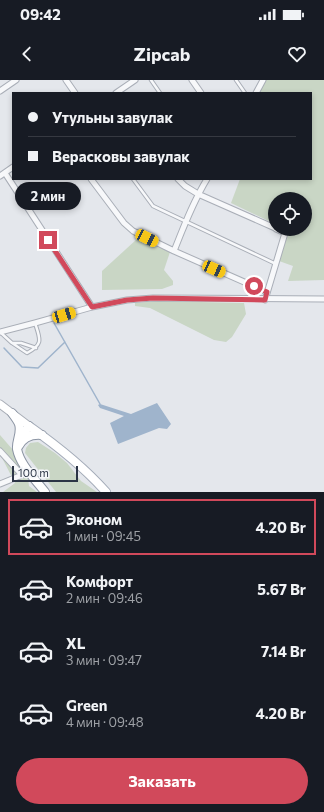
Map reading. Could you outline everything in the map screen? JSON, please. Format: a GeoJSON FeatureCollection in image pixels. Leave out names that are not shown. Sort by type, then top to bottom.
{"type":"FeatureCollection","features":[{"type":"Feature","properties":{"kind":"main road"},"geometry":{"type":"LineString","coordinates":[[0,404],[68,456],[93,478],[106,492]]}},
{"type":"Feature","properties":{"kind":"main road"},"geometry":{"type":"LineString","coordinates":[[12,413],[19,424],[20,432],[17,442],[17,450],[22,462],[45,492]]}},
{"type":"Feature","properties":{"kind":"main road"},"geometry":{"type":"LineString","coordinates":[[17,450],[18,443],[29,426]]}},
{"type":"Feature","properties":{"kind":"main road"},"geometry":{"type":"LineString","coordinates":[[17,450],[20,442],[26,438],[33,434],[42,435]]}},
{"type":"Feature","properties":{"kind":"street"},"geometry":{"type":"LineString","coordinates":[[0,91],[16,80]]}},
{"type":"Feature","properties":{"kind":"street"},"geometry":{"type":"LineString","coordinates":[[66,80],[74,92]]}},
{"type":"Feature","properties":{"kind":"street"},"geometry":{"type":"LineString","coordinates":[[118,92],[135,80]]}},
{"type":"Feature","properties":{"kind":"street"},"geometry":{"type":"LineString","coordinates":[[192,80],[200,92]]}},
{"type":"Feature","properties":{"kind":"street"},"geometry":{"type":"LineString","coordinates":[[257,92],[263,80]]}},
{"type":"Feature","properties":{"kind":"street"},"geometry":{"type":"LineString","coordinates":[[0,176],[12,168]]}},
{"type":"Feature","properties":{"kind":"street"},"geometry":{"type":"LineString","coordinates":[[5,173],[92,307]]}},
{"type":"Feature","properties":{"kind":"street"},"geometry":{"type":"LineString","coordinates":[[92,180],[124,223],[133,232],[267,292]]}},
{"type":"Feature","properties":{"kind":"street"},"geometry":{"type":"LineString","coordinates":[[179,180],[185,186],[198,194],[268,225]]}},
{"type":"Feature","properties":{"kind":"street"},"geometry":{"type":"LineString","coordinates":[[174,251],[198,194],[206,180]]}},
{"type":"Feature","properties":{"kind":"street"},"geometry":{"type":"LineString","coordinates":[[265,300],[283,236]]}},
{"type":"Feature","properties":{"kind":"street"},"geometry":{"type":"LineString","coordinates":[[0,332],[92,307],[127,300],[153,298],[265,300],[324,299]]}},
{"type":"Feature","properties":{"kind":"street"},"geometry":{"type":"LineString","coordinates":[[0,452],[22,475],[0,484]]}},
{"type":"Feature","properties":{"kind":"lane"},"geometry":{"type":"LineString","coordinates":[[151,80],[159,92]]}},
{"type":"Feature","properties":{"kind":"lane"},"geometry":{"type":"LineString","coordinates":[[236,80],[244,92]]}},
{"type":"Feature","properties":{"kind":"lane"},"geometry":{"type":"LineString","coordinates":[[134,180],[153,206],[276,264]]}},
{"type":"Feature","properties":{"kind":"lane"},"geometry":{"type":"LineString","coordinates":[[0,332],[12,343],[27,353],[36,348],[39,344],[40,338],[35,323]]}},
{"type":"Feature","properties":{"kind":"lane"},"geometry":{"type":"LineString","coordinates":[[12,343],[21,342],[36,348]]}},
{"type":"Feature","properties":{"kind":"green space"},"geometry":{"type":"Polygon","coordinates":[[[265,80],[324,80],[324,280],[288,281],[293,266],[279,261],[287,236],[312,236],[312,192],[268,192],[268,221],[231,203],[240,180],[312,180],[312,92],[259,92],[265,80]]]}},
{"type":"Feature","properties":{"kind":"green space"},"geometry":{"type":"Polygon","coordinates":[[[137,239],[170,252],[164,270],[173,281],[173,285],[162,289],[102,290],[102,271],[137,239]]]}},
{"type":"Feature","properties":{"kind":"green space"},"geometry":{"type":"Polygon","coordinates":[[[158,301],[244,303],[246,314],[232,337],[226,342],[214,340],[150,308],[135,306],[135,303],[158,301]]]}},
{"type":"Feature","properties":{"kind":"green space"},"geometry":{"type":"Polygon","coordinates":[[[0,435],[13,450],[28,478],[29,486],[37,492],[3,492],[15,483],[0,454],[0,435]]]}},
{"type":"Feature","properties":{"kind":"green space"},"geometry":{"type":"Polygon","coordinates":[[[38,442],[67,463],[81,481],[97,492],[56,492],[25,453],[26,448],[30,443],[38,442]]]}},
{"type":"Feature","properties":{"kind":"water"},"geometry":{"type":"Polygon","coordinates":[[[157,403],[171,424],[167,429],[159,428],[118,444],[110,423],[124,416],[100,408],[98,405],[100,404],[131,414],[157,403]]]}},
{"type":"Feature","properties":{"kind":"waterway"},"geometry":{"type":"LineString","coordinates":[[54,323],[100,404]]}},
{"type":"Feature","properties":{"kind":"waterway"},"geometry":{"type":"LineString","coordinates":[[4,348],[22,367],[38,368],[65,342]]}},
{"type":"Feature","properties":{"kind":"route"},"geometry":{"type":"LineString","coordinates":[[48,240],[92,307],[127,300],[153,298],[265,300],[267,292],[254,286]]}}]}
